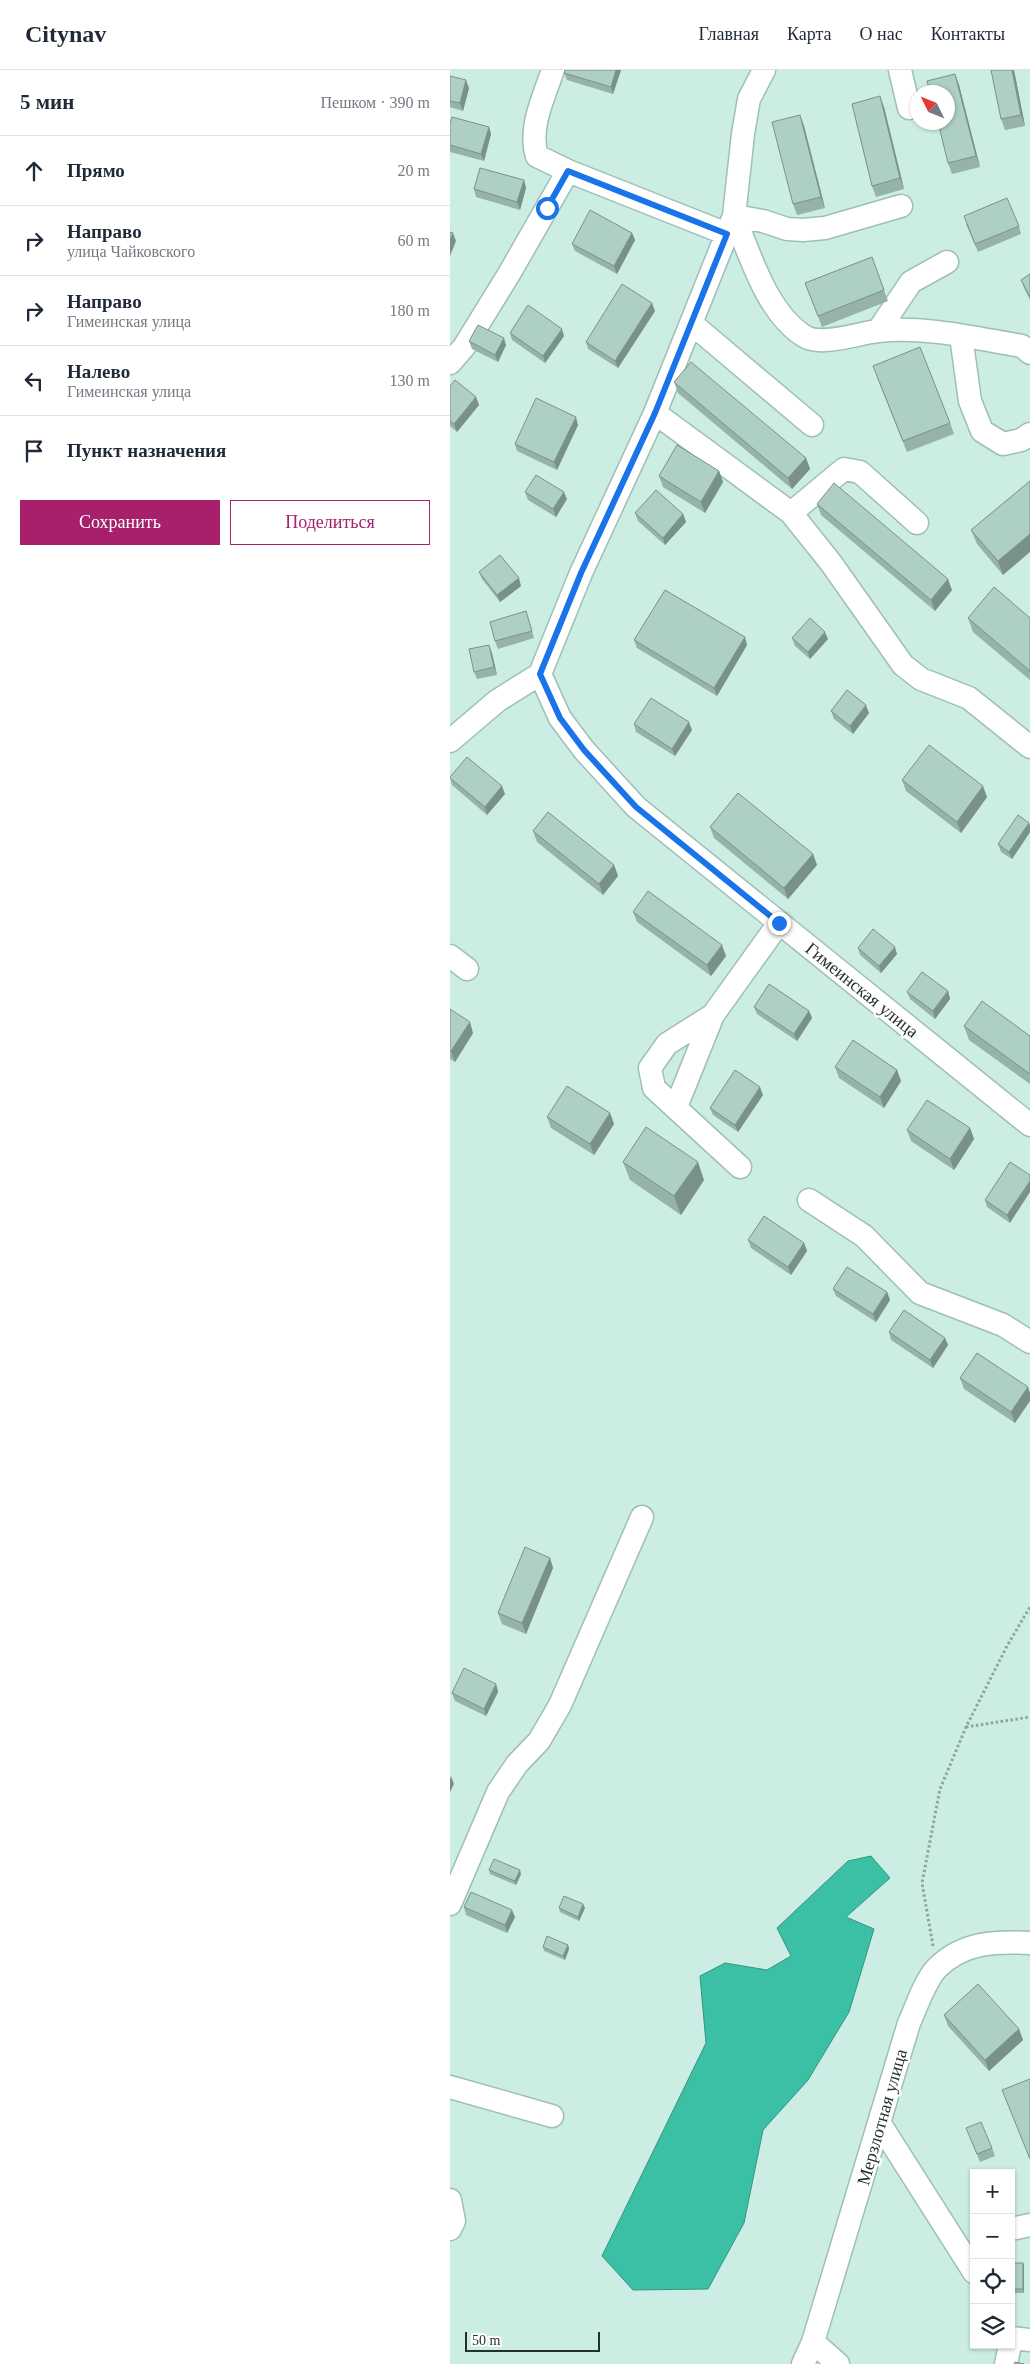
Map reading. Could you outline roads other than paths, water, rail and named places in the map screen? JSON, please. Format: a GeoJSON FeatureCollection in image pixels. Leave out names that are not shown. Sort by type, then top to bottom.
{"type":"FeatureCollection","features":[{"type":"Feature","properties":{"kind":"street"},"geometry":{"type":"LineString","coordinates":[[553,70],[542,102],[532,142],[537,156],[568,171],[730,225],[763,222],[787,229],[825,228],[901,206]]}},
{"type":"Feature","properties":{"kind":"street"},"geometry":{"type":"LineString","coordinates":[[450,741],[497,701],[540,674],[581,573],[655,413],[730,225],[749,100],[764,70]]}},
{"type":"Feature","properties":{"kind":"street"},"geometry":{"type":"LineString","coordinates":[[900,70],[909,108]]}},
{"type":"Feature","properties":{"kind":"street"},"geometry":{"type":"LineString","coordinates":[[450,363],[464,347],[504,282],[568,171]]}},
{"type":"Feature","properties":{"kind":"street"},"geometry":{"type":"LineString","coordinates":[[730,225],[768,295],[788,322],[805,338],[832,340],[878,331],[926,330],[1022,346],[1030,353]]}},
{"type":"Feature","properties":{"kind":"street"},"geometry":{"type":"LineString","coordinates":[[878,331],[911,282],[947,262]]}},
{"type":"Feature","properties":{"kind":"street"},"geometry":{"type":"LineString","coordinates":[[691,323],[812,425]]}},
{"type":"Feature","properties":{"kind":"street"},"geometry":{"type":"LineString","coordinates":[[961,336],[970,401],[982,431],[1002,444],[1021,440],[1030,434]]}},
{"type":"Feature","properties":{"kind":"street"},"geometry":{"type":"LineString","coordinates":[[655,413],[791,513],[826,557],[903,665],[921,679],[969,698],[1030,747]]}},
{"type":"Feature","properties":{"kind":"street"},"geometry":{"type":"LineString","coordinates":[[791,513],[844,469],[853,469],[860,472],[917,523]]}},
{"type":"Feature","properties":{"kind":"street","name":"Гимеинская улица"},"geometry":{"type":"LineString","coordinates":[[540,674],[560,718],[584,750],[636,807],[1030,1125]]}},
{"type":"Feature","properties":{"kind":"street"},"geometry":{"type":"LineString","coordinates":[[676,1107],[713,1015],[779,923]]}},
{"type":"Feature","properties":{"kind":"street"},"geometry":{"type":"LineString","coordinates":[[713,1015],[667,1044],[650,1068],[654,1088],[740,1167]]}},
{"type":"Feature","properties":{"kind":"street"},"geometry":{"type":"LineString","coordinates":[[809,1200],[864,1236],[920,1293],[1003,1325],[1030,1342]]}},
{"type":"Feature","properties":{"kind":"street"},"geometry":{"type":"LineString","coordinates":[[450,1904],[498,1792],[517,1764],[539,1740],[560,1705],[642,1518]]}},
{"type":"Feature","properties":{"kind":"street","name":"Мерзлотная улица"},"geometry":{"type":"LineString","coordinates":[[803,2364],[814,2342],[909,2023],[937,1969],[966,1947],[1001,1941],[1030,1943]]}},
{"type":"Feature","properties":{"kind":"street"},"geometry":{"type":"LineString","coordinates":[[450,2087],[552,2116]]}},
{"type":"Feature","properties":{"kind":"street"},"geometry":{"type":"LineString","coordinates":[[880,2124],[964,2238],[970,2259]]}},
{"type":"Feature","properties":{"kind":"street"},"geometry":{"type":"LineString","coordinates":[[450,2200],[454,2221],[450,2229]]}},
{"type":"Feature","properties":{"kind":"street"},"geometry":{"type":"LineString","coordinates":[[1015,2227],[1030,2225]]}},
{"type":"Feature","properties":{"kind":"street"},"geometry":{"type":"LineString","coordinates":[[814,2342],[838,2364]]}},
{"type":"Feature","properties":{"kind":"street"},"geometry":{"type":"LineString","coordinates":[[1006,2364],[1012,2349]]}}]}
